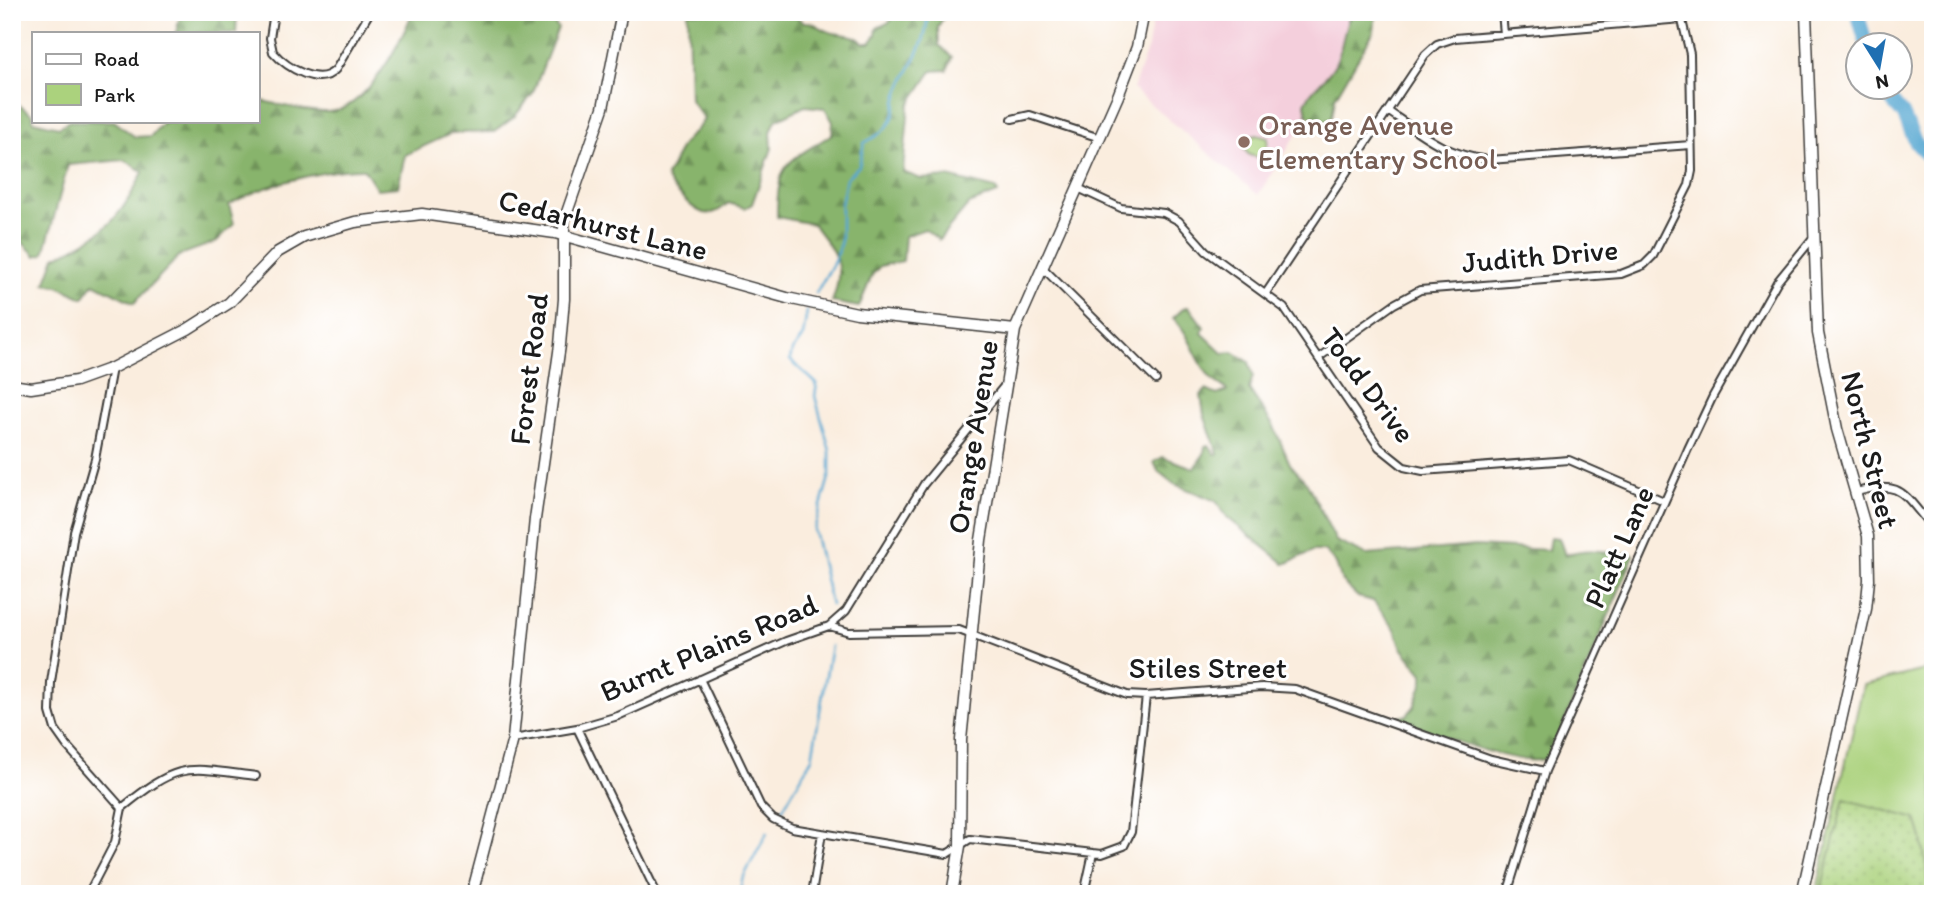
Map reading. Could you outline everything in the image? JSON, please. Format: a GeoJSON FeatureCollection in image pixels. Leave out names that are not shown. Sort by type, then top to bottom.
{"type":"FeatureCollection","features":[{"type":"Feature","properties":{"kind":"main road","name":"Forest Road"},"geometry":{"type":"LineString","coordinates":[[513,739],[535,519],[560,345],[564,299],[564,221],[603,108],[622,12]]}},
{"type":"Feature","properties":{"kind":"main road","name":"Orange Avenue"},"geometry":{"type":"LineString","coordinates":[[952,894],[960,846],[961,740],[970,634],[985,504],[1015,330],[1133,60],[1144,12]]}},
{"type":"Feature","properties":{"kind":"main road","name":"North Street"},"geometry":{"type":"LineString","coordinates":[[1802,894],[1868,594],[1868,536],[1837,429],[1824,372],[1815,295],[1806,12]]}},
{"type":"Feature","properties":{"kind":"main road","name":"Cedarhurst Lane"},"geometry":{"type":"LineString","coordinates":[[12,385],[32,388],[56,386],[111,368],[209,317],[229,303],[278,252],[304,237],[325,229],[422,215],[462,218],[563,235],[787,298],[857,313],[1015,330]]}},
{"type":"Feature","properties":{"kind":"main road"},"geometry":{"type":"LineString","coordinates":[[472,894],[513,739]]}},
{"type":"Feature","properties":{"kind":"street"},"geometry":{"type":"LineString","coordinates":[[274,12],[270,38],[273,52],[307,74],[320,78],[329,76],[336,69],[370,12]]}},
{"type":"Feature","properties":{"kind":"street"},"geometry":{"type":"LineString","coordinates":[[1503,12],[1504,34]]}},
{"type":"Feature","properties":{"kind":"street"},"geometry":{"type":"LineString","coordinates":[[1266,292],[1426,55],[1437,44],[1455,38],[1681,16]]}},
{"type":"Feature","properties":{"kind":"street","name":"Judith Drive"},"geometry":{"type":"LineString","coordinates":[[1318,358],[1394,304],[1420,290],[1621,274],[1644,265],[1653,256],[1689,185],[1690,54],[1681,16]]}},
{"type":"Feature","properties":{"kind":"street"},"geometry":{"type":"LineString","coordinates":[[1388,111],[1435,144],[1465,158],[1489,160],[1691,145]]}},
{"type":"Feature","properties":{"kind":"street"},"geometry":{"type":"LineString","coordinates":[[1013,119],[1030,115],[1100,138]]}},
{"type":"Feature","properties":{"kind":"street","name":"Todd Drive"},"geometry":{"type":"LineString","coordinates":[[1078,188],[1121,208],[1172,217],[1222,264],[1266,292],[1284,308],[1379,447],[1409,470],[1569,460],[1664,500]]}},
{"type":"Feature","properties":{"kind":"street","name":"Platt Lane"},"geometry":{"type":"LineString","coordinates":[[1507,894],[1545,771],[1664,500],[1713,396],[1770,293],[1812,239]]}},
{"type":"Feature","properties":{"kind":"street"},"geometry":{"type":"LineString","coordinates":[[1042,267],[1156,380]]}},
{"type":"Feature","properties":{"kind":"street"},"geometry":{"type":"LineString","coordinates":[[111,368],[95,459],[74,532],[50,704],[52,721],[59,736],[122,808]]}},
{"type":"Feature","properties":{"kind":"street","name":"Burnt Plains Road"},"geometry":{"type":"LineString","coordinates":[[513,739],[578,728],[632,711],[786,641],[829,626],[846,611],[932,473],[1006,384]]}},
{"type":"Feature","properties":{"kind":"street"},"geometry":{"type":"LineString","coordinates":[[1856,492],[1880,485],[1894,488],[1933,528]]}},
{"type":"Feature","properties":{"kind":"street","name":"Stiles Street"},"geometry":{"type":"LineString","coordinates":[[829,626],[849,632],[960,630],[1114,691],[1146,696],[1262,687],[1295,690],[1490,759],[1545,771]]}},
{"type":"Feature","properties":{"kind":"street"},"geometry":{"type":"LineString","coordinates":[[700,679],[767,814],[784,826],[947,854],[970,839],[1093,853],[1119,849],[1130,837],[1146,696]]}},
{"type":"Feature","properties":{"kind":"street"},"geometry":{"type":"LineString","coordinates":[[578,728],[657,894]]}},
{"type":"Feature","properties":{"kind":"street"},"geometry":{"type":"LineString","coordinates":[[88,894],[116,842],[122,808],[152,784],[183,769],[256,776]]}},
{"type":"Feature","properties":{"kind":"street"},"geometry":{"type":"LineString","coordinates":[[811,894],[822,833]]}},
{"type":"Feature","properties":{"kind":"street"},"geometry":{"type":"LineString","coordinates":[[1084,894],[1093,853]]}},
{"type":"Feature","properties":{"kind":"shaded area","name":"Orange Avenue Elementary School"},"geometry":{"type":"Polygon","coordinates":[[[1154,12],[1375,12],[1258,195],[1133,89],[1148,47],[1154,12]]]}},
{"type":"Feature","properties":{"kind":"green space"},"geometry":{"type":"Polygon","coordinates":[[[181,12],[237,12],[236,32],[176,32],[181,12]]]}},
{"type":"Feature","properties":{"kind":"green space"},"geometry":{"type":"Polygon","coordinates":[[[413,12],[539,12],[546,15],[558,28],[532,95],[514,117],[494,132],[452,133],[405,155],[398,187],[377,189],[364,169],[349,169],[294,180],[242,198],[229,205],[234,224],[216,242],[180,255],[134,303],[94,283],[83,298],[58,286],[45,284],[55,257],[86,241],[109,224],[135,189],[143,172],[125,160],[68,165],[44,254],[36,256],[19,239],[12,275],[12,100],[32,114],[32,122],[59,127],[67,122],[115,122],[135,137],[151,136],[163,122],[259,122],[259,97],[262,101],[302,110],[327,112],[341,109],[368,89],[400,41],[413,12]]]}},
{"type":"Feature","properties":{"kind":"green space"},"geometry":{"type":"Polygon","coordinates":[[[688,12],[794,15],[803,22],[830,32],[870,43],[877,28],[890,22],[895,12],[946,12],[938,27],[939,45],[952,57],[947,70],[932,71],[909,105],[903,172],[921,179],[948,177],[996,189],[998,193],[969,204],[939,240],[925,229],[905,236],[903,261],[880,266],[872,275],[859,307],[832,302],[838,269],[828,244],[813,224],[777,217],[779,183],[788,165],[832,134],[833,122],[825,108],[805,106],[776,120],[771,132],[772,148],[752,204],[745,208],[728,203],[714,212],[702,212],[691,206],[668,182],[666,176],[680,149],[704,119],[690,100],[688,12]]]}},
{"type":"Feature","properties":{"kind":"green space"},"geometry":{"type":"Polygon","coordinates":[[[1352,12],[1376,12],[1374,31],[1335,98],[1332,117],[1325,122],[1307,115],[1305,103],[1335,64],[1352,12]]]}},
{"type":"Feature","properties":{"kind":"green space"},"geometry":{"type":"Polygon","coordinates":[[[1257,135],[1268,138],[1266,153],[1260,158],[1249,155],[1244,149],[1244,138],[1257,135]]]}},
{"type":"Feature","properties":{"kind":"green space"},"geometry":{"type":"Polygon","coordinates":[[[1185,307],[1189,307],[1204,327],[1202,333],[1223,353],[1233,352],[1249,362],[1253,376],[1249,389],[1274,427],[1290,464],[1307,483],[1336,541],[1366,555],[1476,546],[1548,550],[1550,537],[1559,538],[1565,555],[1591,551],[1634,555],[1551,754],[1544,759],[1515,758],[1448,739],[1397,718],[1407,715],[1414,707],[1423,682],[1423,674],[1402,648],[1395,629],[1373,601],[1358,597],[1342,582],[1336,564],[1325,551],[1313,551],[1285,564],[1228,518],[1216,501],[1174,484],[1158,471],[1154,462],[1163,457],[1194,468],[1204,454],[1205,446],[1209,445],[1215,454],[1218,454],[1204,415],[1201,395],[1206,390],[1217,395],[1227,391],[1210,377],[1184,331],[1173,318],[1185,307]]]}},
{"type":"Feature","properties":{"kind":"green space"},"geometry":{"type":"Polygon","coordinates":[[[1933,668],[1933,894],[1816,894],[1863,685],[1933,668]]]}},
{"type":"Feature","properties":{"kind":"green space"},"geometry":{"type":"Polygon","coordinates":[[[1844,799],[1916,819],[1922,839],[1930,894],[1820,894],[1844,799]]]}},
{"type":"Feature","properties":{"kind":"waterway"},"geometry":{"type":"LineString","coordinates":[[816,293],[834,262],[841,241],[841,205],[846,178],[859,166],[864,143],[882,132],[892,119],[902,84],[925,35],[927,12]]}},
{"type":"Feature","properties":{"kind":"waterway"},"geometry":{"type":"LineString","coordinates":[[1857,12],[1863,32]]}},
{"type":"Feature","properties":{"kind":"waterway"},"geometry":{"type":"LineString","coordinates":[[1892,102],[1903,114],[1916,143],[1933,162]]}},
{"type":"Feature","properties":{"kind":"waterway"},"geometry":{"type":"LineString","coordinates":[[807,311],[803,336],[792,351],[790,360],[817,384],[815,396],[830,451],[830,474],[814,530],[831,605]]}},
{"type":"Feature","properties":{"kind":"waterway"},"geometry":{"type":"LineString","coordinates":[[781,812],[812,758],[831,646]]}},
{"type":"Feature","properties":{"kind":"waterway"},"geometry":{"type":"LineString","coordinates":[[740,894],[742,880],[767,833]]}},
{"type":"Feature","properties":{"kind":"place","name":"Orange Avenue Elementary School"},"geometry":{"type":"Point","coordinates":[1244,142]}}]}
